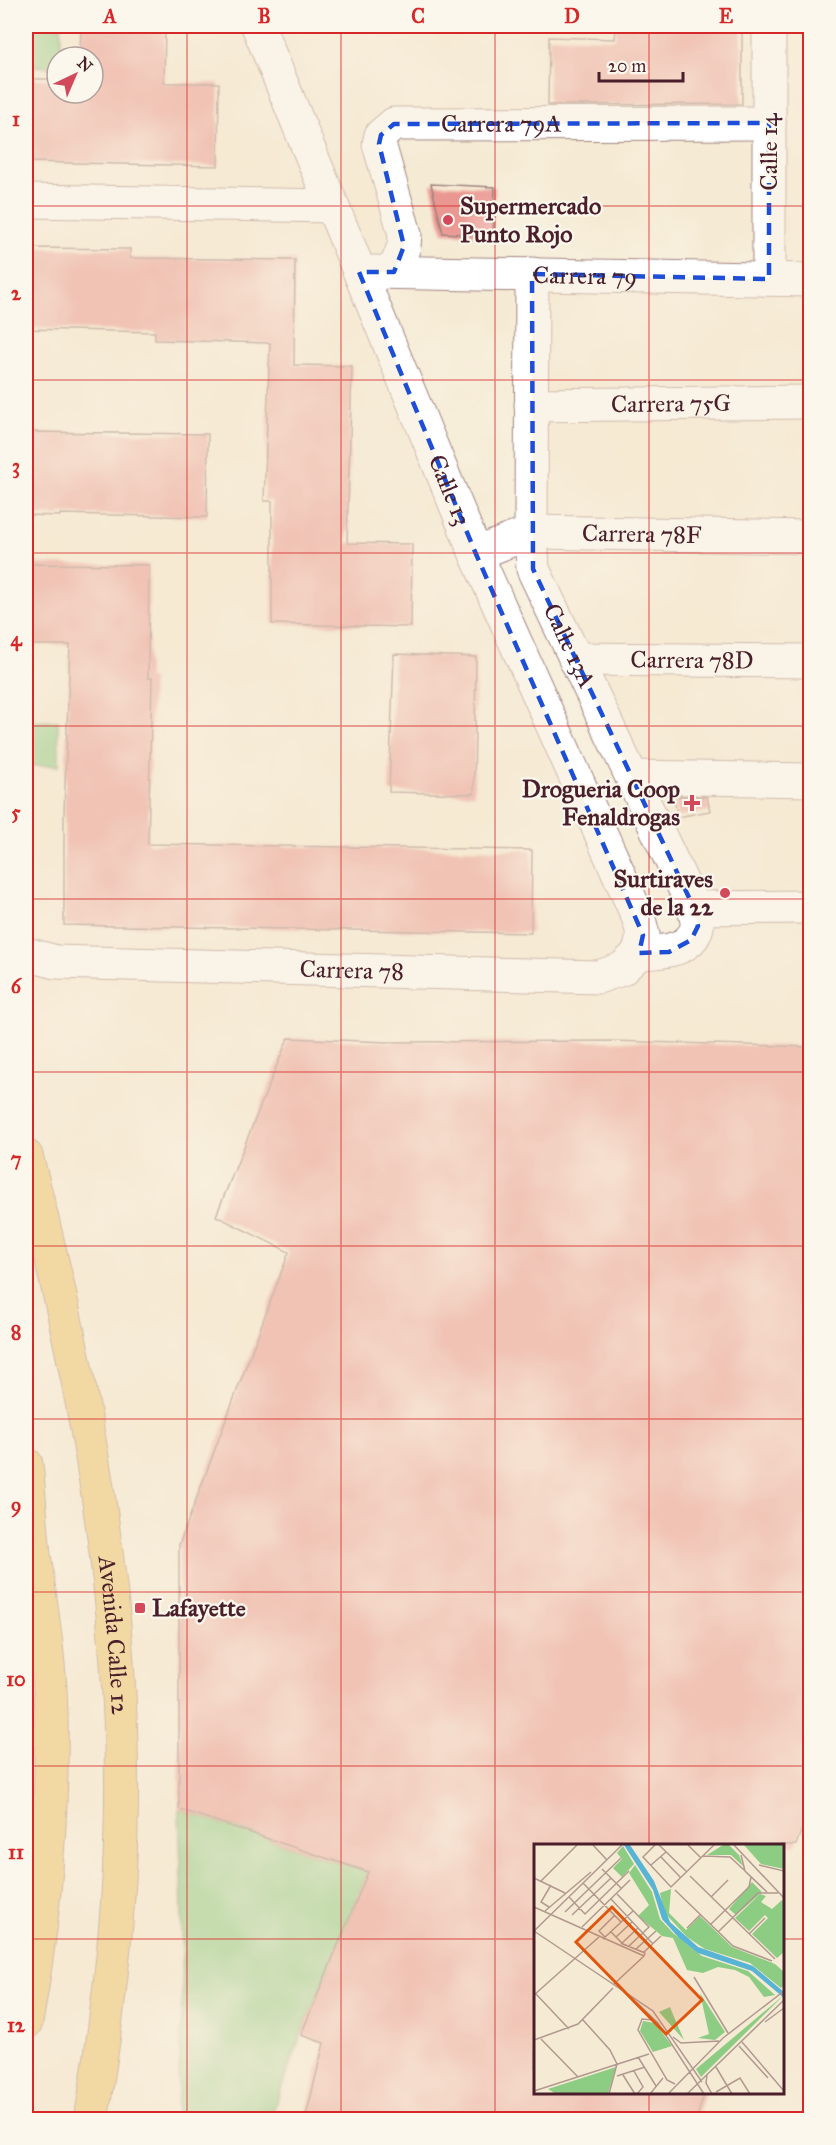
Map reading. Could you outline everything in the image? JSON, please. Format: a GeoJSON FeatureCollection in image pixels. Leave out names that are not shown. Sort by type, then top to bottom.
{"type":"FeatureCollection","features":[{"type":"Feature","properties":{"kind":"main road","name":"Avenida Calle 12"},"geometry":{"type":"LineString","coordinates":[[26,1156],[64,1309],[100,1498],[120,1708],[121,1827],[115,1930],[107,2023],[91,2120]]}},
{"type":"Feature","properties":{"kind":"main road"},"geometry":{"type":"LineString","coordinates":[[26,1464],[30,1566],[48,1660],[51,1712],[51,1812],[40,1925],[26,2022]]}},
{"type":"Feature","properties":{"kind":"street","name":"Calle 13"},"geometry":{"type":"LineString","coordinates":[[258,26],[476,554],[639,919],[643,935],[639,953]]}},
{"type":"Feature","properties":{"kind":"street","name":"Calle 14"},"geometry":{"type":"LineString","coordinates":[[769,26],[769,279]]}},
{"type":"Feature","properties":{"kind":"street","name":"Carrera 79A"},"geometry":{"type":"LineString","coordinates":[[394,272],[404,246],[405,234],[379,144],[381,135],[394,124],[769,123]]}},
{"type":"Feature","properties":{"kind":"street"},"geometry":{"type":"LineString","coordinates":[[26,201],[332,206]]}},
{"type":"Feature","properties":{"kind":"street","name":"Carrera 79"},"geometry":{"type":"LineString","coordinates":[[359,272],[810,280]]}},
{"type":"Feature","properties":{"kind":"street","name":"Calle 13A"},"geometry":{"type":"LineString","coordinates":[[532,274],[531,532],[533,569],[694,908],[698,926],[691,940],[669,952],[639,953]]}},
{"type":"Feature","properties":{"kind":"street","name":"Carrera 75G"},"geometry":{"type":"LineString","coordinates":[[531,405],[810,402]]}},
{"type":"Feature","properties":{"kind":"street","name":"Carrera 78F"},"geometry":{"type":"LineString","coordinates":[[476,554],[531,532],[810,537]]}},
{"type":"Feature","properties":{"kind":"street","name":"Carrera 78D"},"geometry":{"type":"LineString","coordinates":[[575,659],[810,661]]}},
{"type":"Feature","properties":{"kind":"street"},"geometry":{"type":"LineString","coordinates":[[632,777],[810,780]]}},
{"type":"Feature","properties":{"kind":"street"},"geometry":{"type":"LineString","coordinates":[[694,908],[810,907]]}},
{"type":"Feature","properties":{"kind":"street","name":"Carrera 78"},"geometry":{"type":"LineString","coordinates":[[36,962],[598,977],[622,969],[639,953]]}},
{"type":"Feature","properties":{"kind":"street"},"geometry":{"type":"LineString","coordinates":[[26,1871],[40,1925]]}},
{"type":"Feature","properties":{"kind":"highlighted area"},"geometry":{"type":"Polygon","coordinates":[[[769,123],[769,279],[532,274],[533,569],[694,908],[698,926],[691,940],[669,952],[639,953],[643,935],[476,554],[359,272],[394,272],[404,246],[379,144],[381,135],[394,124],[769,123]]]}},
{"type":"Feature","properties":{"kind":"green space"},"geometry":{"type":"Polygon","coordinates":[[[26,26],[61,26],[61,45],[45,45],[45,67],[26,66],[26,26]]]}},
{"type":"Feature","properties":{"kind":"green space"},"geometry":{"type":"Polygon","coordinates":[[[58,721],[59,765],[26,766],[26,722],[58,721]]]}},
{"type":"Feature","properties":{"kind":"green space"},"geometry":{"type":"Polygon","coordinates":[[[179,1809],[368,1872],[301,2035],[270,2119],[176,2120],[181,2042],[182,1964],[179,1809]]]}},
{"type":"Feature","properties":{"kind":"building"},"geometry":{"type":"Polygon","coordinates":[[[81,26],[165,26],[164,83],[219,83],[218,166],[26,162],[26,79],[45,79],[45,105],[105,105],[105,45],[80,45],[81,26]]]}},
{"type":"Feature","properties":{"kind":"building"},"geometry":{"type":"Polygon","coordinates":[[[616,26],[742,26],[742,104],[548,105],[549,37],[615,39],[616,26]]]}},
{"type":"Feature","properties":{"kind":"building"},"geometry":{"type":"Polygon","coordinates":[[[431,184],[495,187],[493,236],[443,233],[431,184]]]}},
{"type":"Feature","properties":{"kind":"building"},"geometry":{"type":"Polygon","coordinates":[[[26,248],[130,249],[130,258],[295,260],[294,365],[352,366],[347,543],[412,544],[411,627],[272,624],[272,501],[264,501],[270,343],[155,340],[155,332],[26,329],[26,248]]]}},
{"type":"Feature","properties":{"kind":"building"},"geometry":{"type":"Polygon","coordinates":[[[26,432],[208,434],[207,517],[26,515],[26,432]]]}},
{"type":"Feature","properties":{"kind":"building"},"geometry":{"type":"Polygon","coordinates":[[[26,564],[149,565],[148,678],[152,678],[148,844],[532,850],[531,933],[64,925],[64,813],[70,645],[26,645],[26,564]]]}},
{"type":"Feature","properties":{"kind":"building"},"geometry":{"type":"Polygon","coordinates":[[[394,654],[476,657],[474,794],[389,792],[394,654]]]}},
{"type":"Feature","properties":{"kind":"building","name":"Drogueria Coop Fenaldrogas"},"geometry":{"type":"Polygon","coordinates":[[[674,796],[707,797],[710,811],[677,817],[674,796]]]}},
{"type":"Feature","properties":{"kind":"building"},"geometry":{"type":"Polygon","coordinates":[[[288,1038],[388,1042],[610,1041],[810,1047],[810,1805],[796,1845],[534,1844],[534,2094],[704,2094],[696,2120],[305,2120],[324,2043],[301,2035],[368,1872],[179,1809],[179,1545],[289,1252],[216,1216],[288,1038]]]}},
{"type":"Feature","properties":{"kind":"place","name":"Supermercado Punto Rojo"},"geometry":{"type":"Point","coordinates":[448,220]}},
{"type":"Feature","properties":{"kind":"place","name":"Drogueria Coop Fenaldrogas"},"geometry":{"type":"Point","coordinates":[692,803]}},
{"type":"Feature","properties":{"kind":"place","name":"Surtiraves de la 22"},"geometry":{"type":"Point","coordinates":[725,893]}},
{"type":"Feature","properties":{"kind":"place","name":"Lafayette"},"geometry":{"type":"Point","coordinates":[140,1608]}}]}
